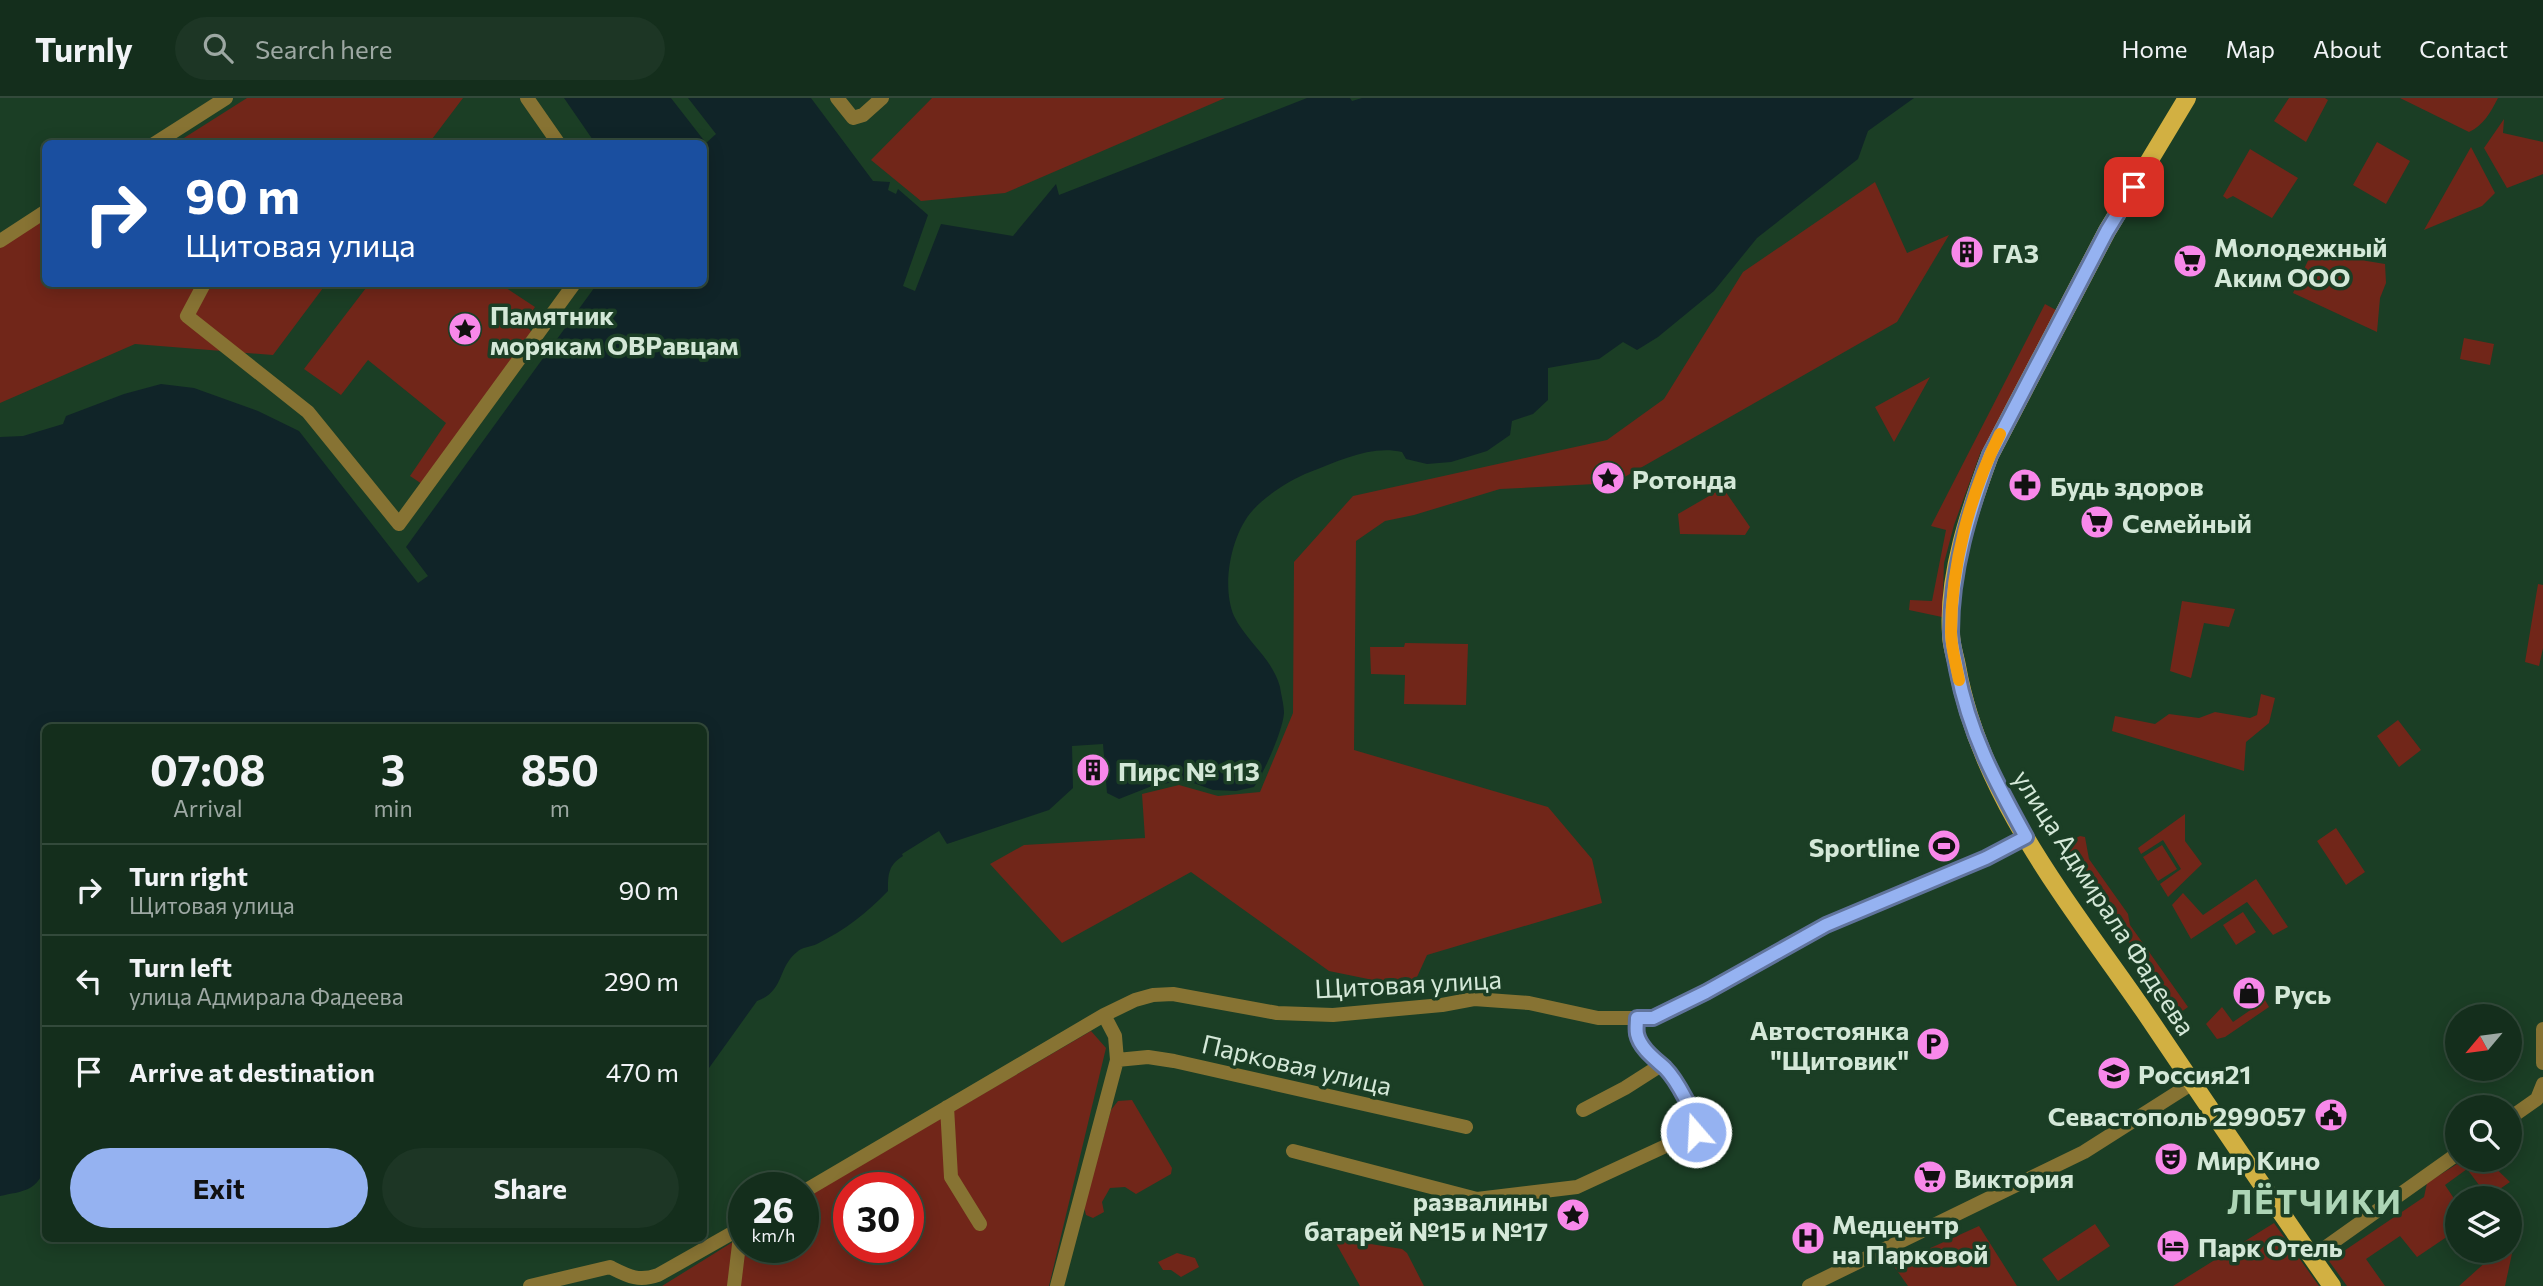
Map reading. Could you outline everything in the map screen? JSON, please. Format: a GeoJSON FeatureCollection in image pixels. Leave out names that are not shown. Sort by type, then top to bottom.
{"type":"FeatureCollection","features":[{"type":"Feature","properties":{"kind":"main road","name":"улица Адмирала Фадеева"},"geometry":{"type":"LineString","coordinates":[[2187,98],[2107,231],[1987,462],[1960,548],[1951,635],[1963,703],[1989,771],[2026,837],[2191,1084],[2332,1286]]}},
{"type":"Feature","properties":{"kind":"street"},"geometry":{"type":"LineString","coordinates":[[159,140],[226,98]]}},
{"type":"Feature","properties":{"kind":"street"},"geometry":{"type":"LineString","coordinates":[[527,98],[556,140]]}},
{"type":"Feature","properties":{"kind":"street"},"geometry":{"type":"LineString","coordinates":[[837,98],[853,118],[863,115],[882,98]]}},
{"type":"Feature","properties":{"kind":"street"},"geometry":{"type":"LineString","coordinates":[[0,241],[42,214]]}},
{"type":"Feature","properties":{"kind":"street"},"geometry":{"type":"LineString","coordinates":[[202,287],[187,316],[309,412],[399,524],[571,287]]}},
{"type":"Feature","properties":{"kind":"street","name":"Щитовая улица"},"geometry":{"type":"LineString","coordinates":[[819,1183],[1104,1015],[1135,1000],[1173,994],[1277,1013],[1333,1015],[1474,999],[1529,1003],[1598,1018],[1653,1018],[1706,992],[1826,925],[1986,858],[2026,837]]}},
{"type":"Feature","properties":{"kind":"street"},"geometry":{"type":"LineString","coordinates":[[1057,1286],[1117,1060],[1115,1036],[1104,1015]]}},
{"type":"Feature","properties":{"kind":"street"},"geometry":{"type":"LineString","coordinates":[[1293,1151],[1477,1199],[1577,1187],[1671,1146],[1696,1132],[1696,1122],[1676,1083],[1649,1054],[1637,1036],[1637,1018]]}},
{"type":"Feature","properties":{"kind":"street"},"geometry":{"type":"LineString","coordinates":[[2543,1029],[2543,1063]]}},
{"type":"Feature","properties":{"kind":"street","name":"Парковая улица"},"geometry":{"type":"LineString","coordinates":[[1117,1060],[1148,1057],[1174,1061],[1466,1127]]}},
{"type":"Feature","properties":{"kind":"street"},"geometry":{"type":"LineString","coordinates":[[1583,1110],[1661,1065]]}},
{"type":"Feature","properties":{"kind":"street"},"geometry":{"type":"LineString","coordinates":[[1809,1286],[2084,1152],[2191,1084]]}},
{"type":"Feature","properties":{"kind":"street"},"geometry":{"type":"LineString","coordinates":[[2522,1110],[2537,1099],[2543,1084]]}},
{"type":"Feature","properties":{"kind":"street"},"geometry":{"type":"LineString","coordinates":[[947,1107],[951,1177],[980,1224]]}},
{"type":"Feature","properties":{"kind":"street"},"geometry":{"type":"LineString","coordinates":[[2312,1257],[2445,1163]]}},
{"type":"Feature","properties":{"kind":"street"},"geometry":{"type":"LineString","coordinates":[[530,1286],[610,1267],[644,1280],[658,1275],[728,1235]]}},
{"type":"Feature","properties":{"kind":"street"},"geometry":{"type":"LineString","coordinates":[[734,1286],[737,1263]]}},
{"type":"Feature","properties":{"kind":"street"},"geometry":{"type":"LineString","coordinates":[[614,1286],[623,1273]]}},
{"type":"Feature","properties":{"kind":"shaded area"},"geometry":{"type":"Polygon","coordinates":[[[247,98],[463,98],[431,140],[181,140],[247,98]]]}},
{"type":"Feature","properties":{"kind":"shaded area"},"geometry":{"type":"Polygon","coordinates":[[[932,98],[1225,98],[1005,193],[921,201],[871,160],[932,98]]]}},
{"type":"Feature","properties":{"kind":"shaded area"},"geometry":{"type":"Polygon","coordinates":[[[2289,98],[2328,100],[2306,142],[2274,121],[2289,98]]]}},
{"type":"Feature","properties":{"kind":"shaded area"},"geometry":{"type":"Polygon","coordinates":[[[2400,98],[2498,98],[2483,122],[2469,132],[2400,98]]]}},
{"type":"Feature","properties":{"kind":"shaded area"},"geometry":{"type":"Polygon","coordinates":[[[2504,119],[2503,133],[2543,142],[2543,174],[2507,188],[2484,148],[2504,119]]]}},
{"type":"Feature","properties":{"kind":"shaded area"},"geometry":{"type":"Polygon","coordinates":[[[2377,142],[2410,161],[2386,204],[2353,185],[2377,142]]]}},
{"type":"Feature","properties":{"kind":"shaded area"},"geometry":{"type":"Polygon","coordinates":[[[2471,147],[2495,193],[2482,206],[2424,230],[2471,147]]]}},
{"type":"Feature","properties":{"kind":"shaded area"},"geometry":{"type":"Polygon","coordinates":[[[2250,149],[2298,178],[2272,218],[2233,196],[2227,199],[2223,196],[2250,149]]]}},
{"type":"Feature","properties":{"kind":"shaded area"},"geometry":{"type":"Polygon","coordinates":[[[1875,182],[1907,253],[1949,235],[1897,322],[1614,483],[1500,489],[1385,521],[1356,541],[1354,750],[1548,807],[1592,859],[1602,903],[1427,955],[1412,988],[1329,971],[1191,872],[1062,943],[990,864],[1024,845],[1145,838],[1142,794],[1179,785],[1218,796],[1260,792],[1293,713],[1294,562],[1353,496],[1607,440],[1664,399],[1743,272],[1875,182]]]}},
{"type":"Feature","properties":{"kind":"shaded area"},"geometry":{"type":"Polygon","coordinates":[[[42,220],[42,287],[324,287],[273,355],[135,344],[0,403],[0,246],[42,220]]]}},
{"type":"Feature","properties":{"kind":"shaded area"},"geometry":{"type":"Polygon","coordinates":[[[2312,252],[2385,264],[2386,283],[2380,298],[2377,332],[2293,293],[2312,252]]]}},
{"type":"Feature","properties":{"kind":"shaded area"},"geometry":{"type":"Polygon","coordinates":[[[367,287],[505,287],[535,307],[524,324],[534,334],[422,484],[410,476],[446,423],[368,360],[341,395],[304,369],[367,287]]]}},
{"type":"Feature","properties":{"kind":"shaded area"},"geometry":{"type":"Polygon","coordinates":[[[2045,304],[2056,310],[1987,446],[1981,451],[1954,525],[1944,563],[1942,617],[1909,610],[1910,600],[1932,601],[1946,530],[1931,526],[2045,304]]]}},
{"type":"Feature","properties":{"kind":"shaded area"},"geometry":{"type":"Polygon","coordinates":[[[2464,338],[2494,344],[2490,365],[2460,359],[2464,338]]]}},
{"type":"Feature","properties":{"kind":"shaded area"},"geometry":{"type":"Polygon","coordinates":[[[1930,377],[1894,442],[1875,407],[1930,377]]]}},
{"type":"Feature","properties":{"kind":"shaded area"},"geometry":{"type":"Polygon","coordinates":[[[1725,491],[1750,527],[1745,535],[1680,534],[1678,514],[1716,492],[1725,491]]]}},
{"type":"Feature","properties":{"kind":"shaded area"},"geometry":{"type":"Polygon","coordinates":[[[2538,584],[2543,585],[2543,648],[2539,666],[2525,662],[2538,584]]]}},
{"type":"Feature","properties":{"kind":"shaded area"},"geometry":{"type":"Polygon","coordinates":[[[2182,601],[2235,609],[2229,627],[2204,623],[2191,678],[2170,671],[2182,601]]]}},
{"type":"Feature","properties":{"kind":"shaded area"},"geometry":{"type":"Polygon","coordinates":[[[1405,643],[1468,644],[1466,705],[1404,704],[1405,675],[1371,674],[1370,647],[1404,647],[1405,643]]]}},
{"type":"Feature","properties":{"kind":"shaded area"},"geometry":{"type":"Polygon","coordinates":[[[2261,694],[2275,698],[2269,723],[2246,742],[2244,771],[2112,731],[2115,716],[2155,724],[2169,714],[2199,718],[2215,712],[2250,718],[2257,715],[2261,694]]]}},
{"type":"Feature","properties":{"kind":"shaded area"},"geometry":{"type":"Polygon","coordinates":[[[2398,720],[2421,750],[2399,767],[2377,736],[2398,720]]]}},
{"type":"Feature","properties":{"kind":"shaded area"},"geometry":{"type":"Polygon","coordinates":[[[2185,814],[2185,841],[2202,864],[2168,897],[2160,884],[2181,869],[2163,840],[2141,854],[2138,848],[2185,814]]]}},
{"type":"Feature","properties":{"kind":"shaded area"},"geometry":{"type":"Polygon","coordinates":[[[2336,828],[2365,872],[2346,885],[2317,841],[2336,828]]]}},
{"type":"Feature","properties":{"kind":"shaded area"},"geometry":{"type":"Polygon","coordinates":[[[2080,836],[2085,837],[2089,859],[2128,914],[2130,925],[2188,1007],[2177,1015],[2064,844],[2080,836]]]}},
{"type":"Feature","properties":{"kind":"shaded area"},"geometry":{"type":"Polygon","coordinates":[[[2162,845],[2177,869],[2158,881],[2143,857],[2162,845]]]}},
{"type":"Feature","properties":{"kind":"shaded area"},"geometry":{"type":"Polygon","coordinates":[[[2256,879],[2288,927],[2273,935],[2247,902],[2191,939],[2172,905],[2183,893],[2203,915],[2256,879]]]}},
{"type":"Feature","properties":{"kind":"shaded area"},"geometry":{"type":"Polygon","coordinates":[[[2243,912],[2256,932],[2236,945],[2223,925],[2243,912]]]}},
{"type":"Feature","properties":{"kind":"shaded area"},"geometry":{"type":"Polygon","coordinates":[[[2265,1000],[2269,1007],[2225,1037],[2217,1039],[2206,1024],[2222,1007],[2233,1022],[2265,1000]]]}},
{"type":"Feature","properties":{"kind":"shaded area"},"geometry":{"type":"Polygon","coordinates":[[[1091,1031],[1106,1048],[1049,1286],[662,1286],[728,1245],[728,1263],[819,1263],[819,1190],[833,1182],[833,1263],[924,1263],[924,1172],[849,1172],[1091,1031]]]}},
{"type":"Feature","properties":{"kind":"shaded area"},"geometry":{"type":"Polygon","coordinates":[[[1132,1100],[1172,1168],[1171,1174],[1136,1194],[1125,1187],[1110,1188],[1102,1202],[1104,1212],[1093,1218],[1086,1215],[1084,1207],[1111,1110],[1118,1101],[1132,1100]]]}},
{"type":"Feature","properties":{"kind":"shaded area"},"geometry":{"type":"Polygon","coordinates":[[[2445,1172],[2463,1172],[2445,1185],[2445,1238],[2417,1257],[2400,1236],[2366,1259],[2385,1286],[2347,1286],[2329,1261],[2424,1197],[2427,1183],[2445,1172]]]}},
{"type":"Feature","properties":{"kind":"shaded area"},"geometry":{"type":"Polygon","coordinates":[[[2469,1172],[2500,1172],[2510,1182],[2504,1186],[2480,1186],[2469,1172]]]}},
{"type":"Feature","properties":{"kind":"shaded area"},"geometry":{"type":"Polygon","coordinates":[[[2274,1223],[2319,1286],[2173,1286],[2274,1223]]]}},
{"type":"Feature","properties":{"kind":"shaded area"},"geometry":{"type":"Polygon","coordinates":[[[2095,1224],[2110,1246],[2058,1281],[2042,1259],[2095,1224]]]}},
{"type":"Feature","properties":{"kind":"shaded area"},"geometry":{"type":"Polygon","coordinates":[[[1979,1226],[2017,1286],[1908,1286],[1893,1265],[1979,1226]]]}},
{"type":"Feature","properties":{"kind":"shaded area"},"geometry":{"type":"Polygon","coordinates":[[[1333,1238],[1402,1249],[1407,1253],[1424,1286],[1360,1286],[1333,1238]]]}},
{"type":"Feature","properties":{"kind":"shaded area"},"geometry":{"type":"Polygon","coordinates":[[[1177,1253],[1195,1258],[1199,1267],[1181,1277],[1171,1270],[1163,1270],[1158,1262],[1177,1253]]]}},
{"type":"Feature","properties":{"kind":"shaded area"},"geometry":{"type":"Polygon","coordinates":[[[2485,1263],[2510,1263],[2505,1286],[2459,1286],[2485,1263]]]}},
{"type":"Feature","properties":{"kind":"water"},"geometry":{"type":"Polygon","coordinates":[[[564,98],[671,98],[704,140],[593,140],[564,98]]]}},
{"type":"Feature","properties":{"kind":"water"},"geometry":{"type":"Polygon","coordinates":[[[688,98],[811,98],[873,181],[890,182],[888,190],[896,194],[898,189],[928,215],[903,286],[915,291],[941,224],[1013,236],[1056,184],[1059,195],[1307,98],[1350,98],[1352,101],[1362,98],[1914,98],[1868,131],[1858,159],[1757,238],[1714,291],[1658,337],[1637,350],[1623,342],[1599,359],[1548,368],[1548,400],[1533,414],[1512,421],[1510,435],[1487,451],[1451,462],[1427,464],[1406,459],[1402,452],[1390,450],[1355,455],[1295,479],[1272,493],[1253,510],[1239,532],[1230,561],[1230,604],[1239,625],[1277,677],[1284,713],[1272,751],[1254,787],[1236,791],[1213,790],[1185,780],[1152,786],[1119,799],[1107,793],[1103,744],[1072,746],[1073,788],[1049,810],[947,844],[939,831],[902,854],[890,871],[888,891],[846,927],[817,944],[799,950],[786,965],[777,985],[766,997],[757,1001],[707,1071],[707,724],[42,724],[42,1175],[32,1186],[22,1191],[0,1196],[0,437],[23,436],[63,424],[66,416],[124,394],[161,384],[194,388],[258,411],[299,431],[418,583],[428,576],[406,547],[595,287],[707,287],[707,142],[716,134],[688,98]]]}},
{"type":"Feature","properties":{"kind":"slow traffic"},"geometry":{"type":"LineString","coordinates":[[1959,680],[1951,635],[1960,548],[1976,492],[2000,434]]}},
{"type":"Feature","properties":{"kind":"place","name":"ГАЗ"},"geometry":{"type":"Point","coordinates":[1967,252]}},
{"type":"Feature","properties":{"kind":"place","name":"Молодежный Аким ООО"},"geometry":{"type":"Point","coordinates":[2190,261]}},
{"type":"Feature","properties":{"kind":"place","name":"Памятник морякам ОВРавцам"},"geometry":{"type":"Point","coordinates":[465,329]}},
{"type":"Feature","properties":{"kind":"place","name":"Ротонда"},"geometry":{"type":"Point","coordinates":[1608,478]}},
{"type":"Feature","properties":{"kind":"place","name":"Будь здоров"},"geometry":{"type":"Point","coordinates":[2025,485]}},
{"type":"Feature","properties":{"kind":"place","name":"Семейный"},"geometry":{"type":"Point","coordinates":[2097,522]}},
{"type":"Feature","properties":{"kind":"place","name":"Пирс № 113"},"geometry":{"type":"Point","coordinates":[1093,770]}},
{"type":"Feature","properties":{"kind":"place","name":"Sportline"},"geometry":{"type":"Point","coordinates":[1944,846]}},
{"type":"Feature","properties":{"kind":"place","name":"Русь"},"geometry":{"type":"Point","coordinates":[2249,993]}},
{"type":"Feature","properties":{"kind":"place","name":"Автостоянка \"Щитовик\""},"geometry":{"type":"Point","coordinates":[1933,1044]}},
{"type":"Feature","properties":{"kind":"place","name":"Россия21"},"geometry":{"type":"Point","coordinates":[2114,1073]}},
{"type":"Feature","properties":{"kind":"place","name":"Севастополь 299057"},"geometry":{"type":"Point","coordinates":[2331,1115]}},
{"type":"Feature","properties":{"kind":"place","name":"Мир Кино"},"geometry":{"type":"Point","coordinates":[2171,1159]}},
{"type":"Feature","properties":{"kind":"place","name":"Виктория"},"geometry":{"type":"Point","coordinates":[1930,1177]}},
{"type":"Feature","properties":{"kind":"place","name":"развалины батарей №15 и №17"},"geometry":{"type":"Point","coordinates":[1573,1215]}},
{"type":"Feature","properties":{"kind":"place","name":"Медцентр на Парковой"},"geometry":{"type":"Point","coordinates":[1808,1238]}},
{"type":"Feature","properties":{"kind":"place","name":"Парк Отель"},"geometry":{"type":"Point","coordinates":[2173,1246]}},
{"type":"Feature","properties":{"kind":"district","name":"ЛЁТЧИКИ"},"geometry":{"type":"Point","coordinates":[2315,1200]}},
{"type":"Feature","properties":{"kind":"route"},"geometry":{"type":"LineString","coordinates":[[1696,1132],[1696,1122],[1676,1083],[1667,1070],[1649,1054],[1637,1036],[1637,1018],[1653,1018],[1706,992],[1826,925],[1986,858],[2026,837],[1989,771],[1963,703],[1951,635],[1960,548],[1990,455],[2107,231],[2134,187]]}}]}
